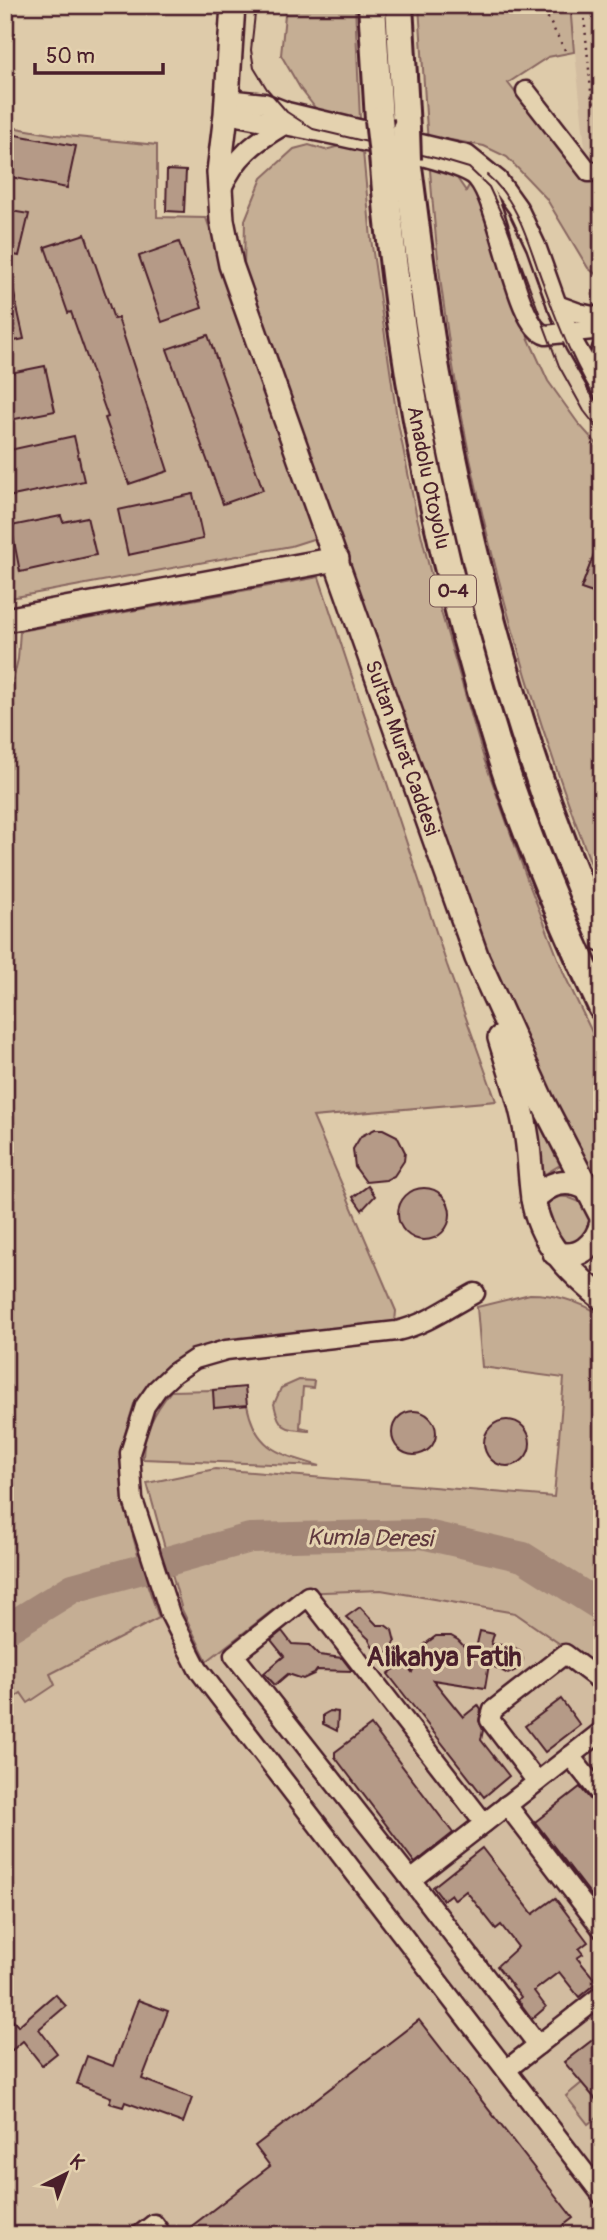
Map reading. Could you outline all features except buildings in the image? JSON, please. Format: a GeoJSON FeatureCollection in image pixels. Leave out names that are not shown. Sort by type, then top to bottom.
{"type":"FeatureCollection","features":[{"type":"Feature","properties":{"kind":"highway","name":"Anadolu Otoyolu"},"geometry":{"type":"LineString","coordinates":[[372,5],[379,120],[395,157],[470,542],[521,724],[553,817],[602,938]]}},
{"type":"Feature","properties":{"kind":"highway","name":"Anadolu Otoyolu"},"geometry":{"type":"LineString","coordinates":[[399,5],[406,129],[395,157],[389,234],[402,337],[431,495],[453,589],[501,758],[544,873],[602,1007]]}},
{"type":"Feature","properties":{"kind":"main road","name":"Sultan Murat Caddesi"},"geometry":{"type":"LineString","coordinates":[[233,5],[219,172],[222,220],[231,265],[477,958],[542,1101],[602,1217]]}},
{"type":"Feature","properties":{"kind":"main road"},"geometry":{"type":"LineString","coordinates":[[5,620],[337,559]]}},
{"type":"Feature","properties":{"kind":"main road"},"geometry":{"type":"LineString","coordinates":[[477,958],[518,1098],[527,1137],[538,1222],[565,1265],[602,1298]]}},
{"type":"Feature","properties":{"kind":"main road"},"geometry":{"type":"LineString","coordinates":[[533,1199],[552,1185],[563,1181],[576,1182],[587,1188]]}},
{"type":"Feature","properties":{"kind":"main road"},"geometry":{"type":"LineString","coordinates":[[555,1253],[566,1256],[581,1252],[595,1239],[602,1222]]}},
{"type":"Feature","properties":{"kind":"street"},"geometry":{"type":"LineString","coordinates":[[229,71],[249,93],[264,103],[287,112],[467,155],[498,180],[518,208],[536,246],[557,305],[599,388]]}},
{"type":"Feature","properties":{"kind":"street"},"geometry":{"type":"LineString","coordinates":[[526,91],[590,172],[602,171]]}},
{"type":"Feature","properties":{"kind":"street"},"geometry":{"type":"LineString","coordinates":[[226,106],[264,103]]}},
{"type":"Feature","properties":{"kind":"street"},"geometry":{"type":"LineString","coordinates":[[226,106],[284,125],[439,161],[470,172],[477,178],[488,198],[517,287],[534,327],[546,335],[602,330]]}},
{"type":"Feature","properties":{"kind":"street"},"geometry":{"type":"LineString","coordinates":[[220,193],[230,169],[246,152],[263,137],[284,125]]}},
{"type":"Feature","properties":{"kind":"street"},"geometry":{"type":"LineString","coordinates":[[557,305],[602,318]]}},
{"type":"Feature","properties":{"kind":"street"},"geometry":{"type":"LineString","coordinates":[[599,388],[598,363],[602,349]]}},
{"type":"Feature","properties":{"kind":"street"},"geometry":{"type":"LineString","coordinates":[[475,1293],[415,1327],[226,1350],[195,1359],[174,1373],[157,1389],[145,1406],[130,1453],[133,1500],[170,1614],[198,1669],[602,2195]]}},
{"type":"Feature","properties":{"kind":"street"},"geometry":{"type":"LineString","coordinates":[[484,1823],[308,1596],[234,1655],[538,2045]]}},
{"type":"Feature","properties":{"kind":"street"},"geometry":{"type":"LineString","coordinates":[[537,1782],[490,1720],[493,1710],[565,1654],[602,1682]]}},
{"type":"Feature","properties":{"kind":"street"},"geometry":{"type":"LineString","coordinates":[[411,1880],[602,1731]]}},
{"type":"Feature","properties":{"kind":"street"},"geometry":{"type":"LineString","coordinates":[[570,1756],[602,1796]]}},
{"type":"Feature","properties":{"kind":"street"},"geometry":{"type":"LineString","coordinates":[[507,1805],[602,1929]]}},
{"type":"Feature","properties":{"kind":"street"},"geometry":{"type":"LineString","coordinates":[[506,2070],[602,1995]]}},
{"type":"Feature","properties":{"kind":"street"},"geometry":{"type":"LineString","coordinates":[[140,2235],[154,2224],[162,2235]]}},
{"type":"Feature","properties":{"kind":"path"},"geometry":{"type":"LineString","coordinates":[[541,5],[566,52]]}},
{"type":"Feature","properties":{"kind":"path"},"geometry":{"type":"LineString","coordinates":[[583,5],[592,102],[602,102]]}},
{"type":"Feature","properties":{"kind":"shaded area"},"geometry":{"type":"Polygon","coordinates":[[[286,5],[355,5],[360,119],[371,239],[397,418],[416,513],[435,591],[484,759],[565,976],[602,1053],[602,1187],[542,1084],[514,1029],[244,269],[245,220],[262,178],[294,149],[309,145],[325,150],[351,143],[349,119],[316,109],[281,55],[286,5]]]}},
{"type":"Feature","properties":{"kind":"shaded area"},"geometry":{"type":"Polygon","coordinates":[[[419,5],[570,5],[574,52],[548,57],[508,83],[581,178],[602,182],[602,279],[588,268],[546,198],[507,157],[484,146],[428,136],[466,191],[472,180],[479,190],[528,337],[548,381],[578,423],[602,450],[602,534],[581,589],[596,594],[598,626],[602,633],[602,892],[548,744],[524,669],[502,593],[466,440],[452,363],[437,250],[428,145],[419,5]]]}},
{"type":"Feature","properties":{"kind":"shaded area"},"geometry":{"type":"Polygon","coordinates":[[[570,5],[602,5],[602,156],[586,157],[570,5]]]}},
{"type":"Feature","properties":{"kind":"shaded area"},"geometry":{"type":"Polygon","coordinates":[[[5,126],[56,135],[157,145],[157,217],[206,218],[319,537],[291,546],[5,599],[5,126]]]}},
{"type":"Feature","properties":{"kind":"shaded area"},"geometry":{"type":"Polygon","coordinates":[[[319,577],[447,965],[496,1101],[313,1117],[396,1311],[395,1322],[216,1342],[154,1378],[134,1404],[121,1447],[125,1507],[159,1618],[50,1674],[55,1685],[28,1703],[21,1693],[5,1704],[5,715],[18,659],[20,631],[319,577]]]}},
{"type":"Feature","properties":{"kind":"shaded area"},"geometry":{"type":"Polygon","coordinates":[[[506,1044],[534,1113],[560,1165],[545,1174],[539,1168],[506,1044]]]}},
{"type":"Feature","properties":{"kind":"shaded area"},"geometry":{"type":"Polygon","coordinates":[[[567,1197],[580,1202],[590,1217],[585,1233],[572,1244],[560,1241],[546,1210],[554,1199],[567,1197]]]}},
{"type":"Feature","properties":{"kind":"shaded area"},"geometry":{"type":"Polygon","coordinates":[[[530,1294],[567,1300],[602,1315],[602,1673],[515,1613],[381,1590],[295,1593],[207,1661],[182,1610],[147,1483],[215,1469],[554,1497],[564,1378],[482,1367],[477,1307],[530,1294]]]}},
{"type":"Feature","properties":{"kind":"shaded area"},"geometry":{"type":"Polygon","coordinates":[[[299,1380],[314,1381],[313,1388],[303,1387],[300,1427],[309,1431],[284,1426],[278,1418],[274,1404],[281,1388],[299,1380]]]}},
{"type":"Feature","properties":{"kind":"shaded area"},"geometry":{"type":"Polygon","coordinates":[[[213,1390],[215,1408],[247,1405],[257,1432],[272,1448],[282,1454],[320,1466],[143,1459],[151,1422],[171,1391],[213,1390]]]}},
{"type":"Feature","properties":{"kind":"shaded area"},"geometry":{"type":"Polygon","coordinates":[[[381,1590],[515,1613],[602,1673],[602,2235],[5,2235],[5,1704],[21,1693],[28,1702],[50,1674],[153,1621],[182,1610],[216,1600],[320,1591],[381,1590]]]}},
{"type":"Feature","properties":{"kind":"shaded area"},"geometry":{"type":"Polygon","coordinates":[[[583,2082],[602,2107],[602,2113],[588,2124],[566,2096],[583,2082]]]}},
{"type":"Feature","properties":{"kind":"waterway","name":"Kumla Deresi"},"geometry":{"type":"LineString","coordinates":[[168,1561],[250,1538],[422,1534],[523,1557],[602,1607]]}},
{"type":"Feature","properties":{"kind":"waterway","name":"Kumla Deresi"},"geometry":{"type":"LineString","coordinates":[[5,1630],[73,1588],[142,1569]]}},
{"type":"Feature","properties":{"kind":"tram line"},"geometry":{"type":"LineString","coordinates":[[256,5],[251,50],[254,68],[267,89],[287,112],[313,129],[469,168],[489,187],[506,224],[559,366],[584,411],[602,434]]}},
{"type":"Feature","properties":{"kind":"tram line"},"geometry":{"type":"LineString","coordinates":[[487,175],[515,211],[569,348],[602,409]]}},
{"type":"Feature","properties":{"kind":"district","name":"Alikahya Fatih"},"geometry":{"type":"Point","coordinates":[444,1657]}}]}
